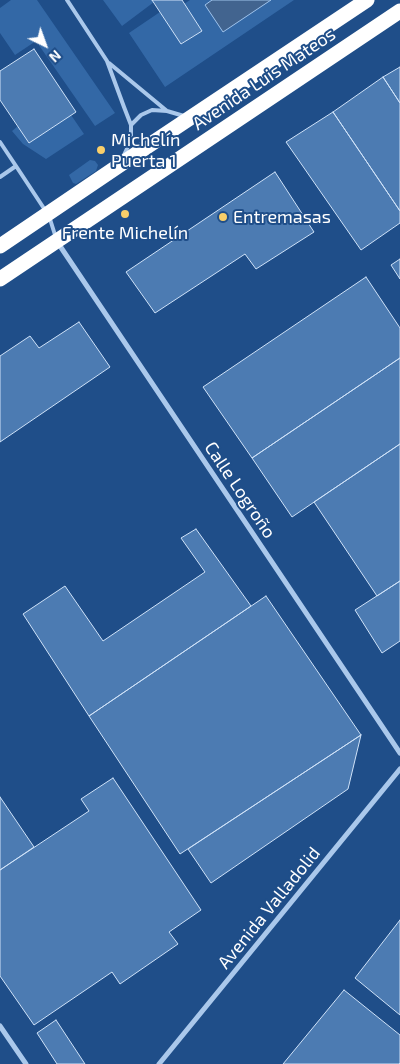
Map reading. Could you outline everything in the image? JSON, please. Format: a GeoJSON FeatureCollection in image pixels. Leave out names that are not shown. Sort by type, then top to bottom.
{"type":"FeatureCollection","features":[{"type":"Feature","properties":{"kind":"highway","name":"Avenida Luis Mateos"},"geometry":{"type":"LineString","coordinates":[[0,246],[367,0]]}},
{"type":"Feature","properties":{"kind":"highway","name":"Avenida Luis Mateos"},"geometry":{"type":"LineString","coordinates":[[0,279],[400,11]]}},
{"type":"Feature","properties":{"kind":"street","name":"Calle Logroño"},"geometry":{"type":"LineString","coordinates":[[57,241],[400,754]]}},
{"type":"Feature","properties":{"kind":"street","name":"Avenida Valladolid"},"geometry":{"type":"LineString","coordinates":[[159,1064],[400,770]]}},
{"type":"Feature","properties":{"kind":"street"},"geometry":{"type":"LineString","coordinates":[[0,1026],[26,1064]]}},
{"type":"Feature","properties":{"kind":"lane"},"geometry":{"type":"LineString","coordinates":[[67,0],[107,61],[131,125],[131,140],[118,167]]}},
{"type":"Feature","properties":{"kind":"lane"},"geometry":{"type":"LineString","coordinates":[[107,61],[167,111]]}},
{"type":"Feature","properties":{"kind":"lane"},"geometry":{"type":"LineString","coordinates":[[131,125],[141,115],[152,110],[167,111],[191,118]]}},
{"type":"Feature","properties":{"kind":"lane"},"geometry":{"type":"LineString","coordinates":[[0,142],[48,214],[57,241]]}},
{"type":"Feature","properties":{"kind":"lane"},"geometry":{"type":"LineString","coordinates":[[0,178],[16,166]]}},
{"type":"Feature","properties":{"kind":"shaded area"},"geometry":{"type":"Polygon","coordinates":[[[11,0],[37,0],[115,113],[95,126],[36,41],[15,55],[0,33],[0,8],[11,0]]]}},
{"type":"Feature","properties":{"kind":"shaded area"},"geometry":{"type":"Polygon","coordinates":[[[103,0],[152,0],[154,2],[122,26],[103,0]]]}},
{"type":"Feature","properties":{"kind":"shaded area"},"geometry":{"type":"Polygon","coordinates":[[[190,0],[294,0],[165,87],[129,33],[160,12],[182,44],[202,31],[184,4],[190,0]]]}},
{"type":"Feature","properties":{"kind":"shaded area"},"geometry":{"type":"Polygon","coordinates":[[[212,0],[271,0],[223,32],[205,5],[212,0]]]}},
{"type":"Feature","properties":{"kind":"shaded area"},"geometry":{"type":"Polygon","coordinates":[[[71,115],[84,134],[46,159],[23,144],[12,131],[18,126],[29,143],[71,115]]]}},
{"type":"Feature","properties":{"kind":"shaded area"},"geometry":{"type":"Polygon","coordinates":[[[90,160],[95,161],[98,165],[96,171],[76,184],[73,183],[69,175],[90,160]]]}},
{"type":"Feature","properties":{"kind":"building"},"geometry":{"type":"Polygon","coordinates":[[[152,0],[182,0],[202,31],[181,44],[152,0]]]}},
{"type":"Feature","properties":{"kind":"building"},"geometry":{"type":"Polygon","coordinates":[[[34,49],[76,112],[29,143],[0,100],[0,71],[34,49]]]}},
{"type":"Feature","properties":{"kind":"building"},"geometry":{"type":"Polygon","coordinates":[[[400,67],[400,103],[383,77],[400,67]]]}},
{"type":"Feature","properties":{"kind":"building"},"geometry":{"type":"Polygon","coordinates":[[[383,77],[400,103],[400,211],[333,112],[383,77]]]}},
{"type":"Feature","properties":{"kind":"building"},"geometry":{"type":"Polygon","coordinates":[[[333,112],[400,211],[400,223],[361,250],[286,142],[333,112]]]}},
{"type":"Feature","properties":{"kind":"building"},"geometry":{"type":"Polygon","coordinates":[[[275,172],[314,232],[256,269],[245,254],[155,313],[126,272],[275,172]]]}},
{"type":"Feature","properties":{"kind":"building"},"geometry":{"type":"Polygon","coordinates":[[[400,259],[400,279],[391,265],[400,259]]]}},
{"type":"Feature","properties":{"kind":"building"},"geometry":{"type":"Polygon","coordinates":[[[366,277],[400,328],[400,358],[252,458],[203,387],[366,277]]]}},
{"type":"Feature","properties":{"kind":"building"},"geometry":{"type":"Polygon","coordinates":[[[79,322],[110,367],[0,442],[0,356],[30,336],[39,348],[79,322]]]}},
{"type":"Feature","properties":{"kind":"building"},"geometry":{"type":"Polygon","coordinates":[[[400,358],[400,444],[292,517],[252,458],[400,358]]]}},
{"type":"Feature","properties":{"kind":"building"},"geometry":{"type":"Polygon","coordinates":[[[400,444],[400,581],[377,596],[314,502],[400,444]]]}},
{"type":"Feature","properties":{"kind":"building"},"geometry":{"type":"Polygon","coordinates":[[[196,529],[251,606],[89,716],[23,614],[65,586],[103,641],[205,572],[181,538],[196,529]]]}},
{"type":"Feature","properties":{"kind":"building"},"geometry":{"type":"Polygon","coordinates":[[[400,581],[400,641],[382,653],[355,610],[400,581]]]}},
{"type":"Feature","properties":{"kind":"building"},"geometry":{"type":"Polygon","coordinates":[[[266,596],[361,735],[180,854],[89,716],[266,596]]]}},
{"type":"Feature","properties":{"kind":"building"},"geometry":{"type":"Polygon","coordinates":[[[361,735],[348,789],[211,883],[188,849],[361,735]]]}},
{"type":"Feature","properties":{"kind":"building"},"geometry":{"type":"Polygon","coordinates":[[[113,778],[201,910],[169,932],[178,944],[120,984],[112,972],[34,1025],[0,976],[0,870],[89,811],[81,799],[113,778]]]}},
{"type":"Feature","properties":{"kind":"building"},"geometry":{"type":"Polygon","coordinates":[[[0,797],[34,847],[0,870],[0,797]]]}},
{"type":"Feature","properties":{"kind":"building"},"geometry":{"type":"Polygon","coordinates":[[[400,920],[400,1015],[355,978],[400,920]]]}},
{"type":"Feature","properties":{"kind":"building"},"geometry":{"type":"Polygon","coordinates":[[[344,990],[400,1035],[400,1063],[283,1064],[344,990]]]}},
{"type":"Feature","properties":{"kind":"building"},"geometry":{"type":"Polygon","coordinates":[[[56,1020],[85,1064],[57,1064],[37,1033],[56,1020]]]}},
{"type":"Feature","properties":{"kind":"place","name":"Michelín Puerta 1"},"geometry":{"type":"Point","coordinates":[101,150]}},
{"type":"Feature","properties":{"kind":"place","name":"Frente Michelín"},"geometry":{"type":"Point","coordinates":[125,214]}},
{"type":"Feature","properties":{"kind":"place","name":"Entremasas"},"geometry":{"type":"Point","coordinates":[223,217]}}]}
